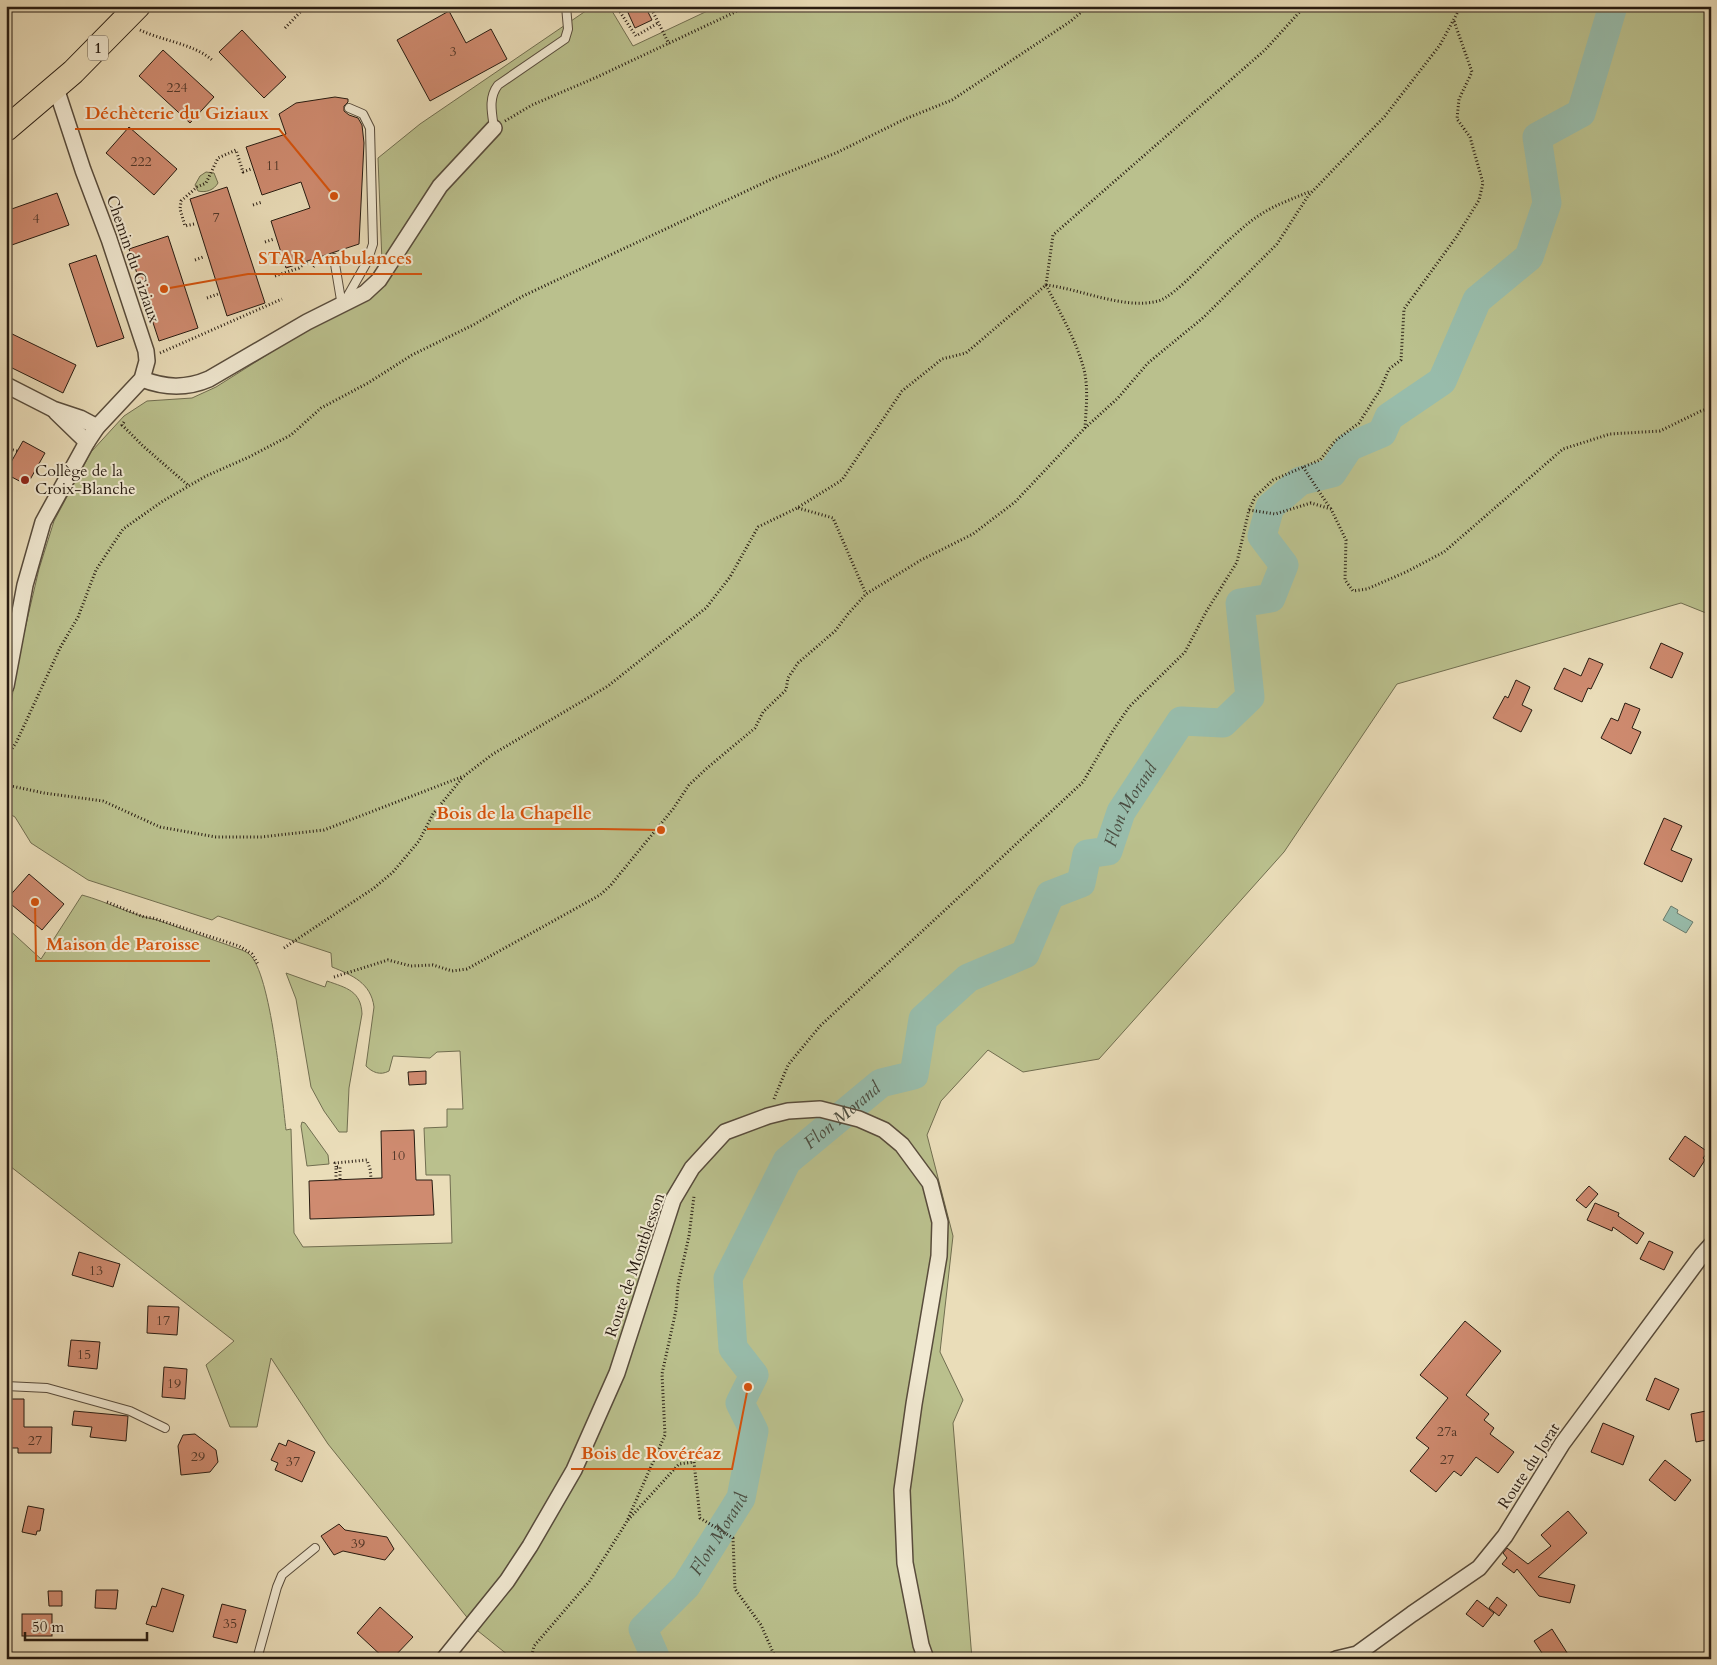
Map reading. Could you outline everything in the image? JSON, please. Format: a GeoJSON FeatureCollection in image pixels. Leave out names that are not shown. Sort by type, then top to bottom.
{"type":"FeatureCollection","features":[{"type":"Feature","properties":{"kind":"main road","name":"1"},"geometry":{"type":"LineString","coordinates":[[6,129],[56,88],[131,14]]}},
{"type":"Feature","properties":{"kind":"street","name":"Chemin du Giziaux"},"geometry":{"type":"LineString","coordinates":[[56,88],[146,351],[146,370],[142,379]]}},
{"type":"Feature","properties":{"kind":"street"},"geometry":{"type":"LineString","coordinates":[[6,686],[25,585],[43,522],[97,427],[142,379],[159,386],[198,384],[307,322],[365,294],[379,280],[440,186],[494,128]]}},
{"type":"Feature","properties":{"kind":"street"},"geometry":{"type":"LineString","coordinates":[[6,385],[53,409],[80,418],[97,427]]}},
{"type":"Feature","properties":{"kind":"street"},"geometry":{"type":"LineString","coordinates":[[53,409],[87,442]]}},
{"type":"Feature","properties":{"kind":"street","name":"Route de Montblesson"},"geometry":{"type":"LineString","coordinates":[[444,1659],[507,1581],[530,1546],[574,1470],[617,1373],[673,1200],[692,1168],[725,1132],[768,1116],[788,1111],[820,1108],[859,1119],[884,1130],[902,1145],[930,1183],[940,1222],[939,1256],[914,1404],[902,1490],[905,1563],[924,1652]]}},
{"type":"Feature","properties":{"kind":"street","name":"Route du Jorat"},"geometry":{"type":"LineString","coordinates":[[1336,1659],[1359,1656],[1412,1614],[1479,1568],[1505,1536],[1562,1444],[1668,1300],[1711,1246]]}},
{"type":"Feature","properties":{"kind":"lane"},"geometry":{"type":"LineString","coordinates":[[494,128],[491,109],[494,92],[498,85],[565,39],[568,29],[566,6]]}},
{"type":"Feature","properties":{"kind":"lane"},"geometry":{"type":"LineString","coordinates":[[342,306],[367,262],[373,244],[370,128],[363,114],[349,108]]}},
{"type":"Feature","properties":{"kind":"lane"},"geometry":{"type":"LineString","coordinates":[[334,258],[342,306]]}},
{"type":"Feature","properties":{"kind":"lane"},"geometry":{"type":"LineString","coordinates":[[6,1386],[47,1388],[130,1411],[165,1428]]}},
{"type":"Feature","properties":{"kind":"lane"},"geometry":{"type":"LineString","coordinates":[[257,1659],[282,1575],[315,1548]]}},
{"type":"Feature","properties":{"kind":"path"},"geometry":{"type":"LineString","coordinates":[[285,28],[306,6]]}},
{"type":"Feature","properties":{"kind":"path"},"geometry":{"type":"LineString","coordinates":[[616,6],[636,36],[658,23]]}},
{"type":"Feature","properties":{"kind":"path"},"geometry":{"type":"LineString","coordinates":[[650,6],[668,44]]}},
{"type":"Feature","properties":{"kind":"path"},"geometry":{"type":"LineString","coordinates":[[494,128],[532,105],[748,6]]}},
{"type":"Feature","properties":{"kind":"path"},"geometry":{"type":"LineString","coordinates":[[6,757],[16,742],[60,648],[78,617],[96,570],[123,529],[163,501],[206,476],[292,435],[322,408],[368,383],[412,355],[473,325],[523,296],[774,178],[836,153],[905,119],[952,100],[1071,21],[1088,6]]}},
{"type":"Feature","properties":{"kind":"path"},"geometry":{"type":"LineString","coordinates":[[1085,428],[1087,396],[1083,367],[1068,328],[1046,285],[1053,235],[1265,50],[1305,6]]}},
{"type":"Feature","properties":{"kind":"path"},"geometry":{"type":"LineString","coordinates":[[334,977],[388,960],[412,966],[433,965],[452,971],[467,969],[600,895],[610,886],[673,809],[689,785],[755,728],[763,712],[786,690],[788,678],[798,663],[835,631],[866,594],[921,560],[973,534],[1015,502],[1085,428],[1118,398],[1148,363],[1204,317],[1277,244],[1313,190],[1385,116],[1440,46],[1461,6]]}},
{"type":"Feature","properties":{"kind":"path"},"geometry":{"type":"LineString","coordinates":[[131,14],[156,38],[203,52],[212,60]]}},
{"type":"Feature","properties":{"kind":"path"},"geometry":{"type":"LineString","coordinates":[[768,1116],[788,1065],[820,1026],[1083,782],[1129,707],[1185,652],[1206,612],[1237,562],[1249,510],[1255,497],[1273,480],[1320,460],[1336,441],[1359,423],[1380,390],[1389,369],[1401,360],[1404,309],[1458,236],[1479,200],[1483,183],[1470,137],[1457,119],[1459,99],[1472,72],[1454,21]]}},
{"type":"Feature","properties":{"kind":"path"},"geometry":{"type":"LineString","coordinates":[[194,224],[185,226],[180,209],[181,202],[197,187],[206,183],[218,158],[236,150],[243,172],[251,169]]}},
{"type":"Feature","properties":{"kind":"path"},"geometry":{"type":"LineString","coordinates":[[284,948],[374,888],[393,872],[418,841],[433,814],[464,776],[493,754],[608,686],[706,608],[730,577],[758,527],[798,508],[842,480],[902,390],[942,359],[966,352],[1046,285],[1117,301],[1143,303],[1160,301],[1173,292],[1228,240],[1263,213],[1313,190]]}},
{"type":"Feature","properties":{"kind":"path"},"geometry":{"type":"LineString","coordinates":[[253,205],[262,202]]}},
{"type":"Feature","properties":{"kind":"path"},"geometry":{"type":"LineString","coordinates":[[264,242],[274,239]]}},
{"type":"Feature","properties":{"kind":"path"},"geometry":{"type":"LineString","coordinates":[[195,260],[203,257]]}},
{"type":"Feature","properties":{"kind":"path"},"geometry":{"type":"LineString","coordinates":[[274,276],[299,268],[305,263],[313,263],[315,266],[313,267]]}},
{"type":"Feature","properties":{"kind":"path"},"geometry":{"type":"LineString","coordinates":[[207,298],[218,294]]}},
{"type":"Feature","properties":{"kind":"path"},"geometry":{"type":"LineString","coordinates":[[157,355],[282,298]]}},
{"type":"Feature","properties":{"kind":"path"},"geometry":{"type":"LineString","coordinates":[[1304,467],[1331,509],[1346,540],[1345,580],[1353,591],[1367,589],[1406,572],[1444,552],[1563,449],[1610,434],[1660,431],[1701,410],[1711,408]]}},
{"type":"Feature","properties":{"kind":"path"},"geometry":{"type":"LineString","coordinates":[[126,419],[122,425],[189,486]]}},
{"type":"Feature","properties":{"kind":"path"},"geometry":{"type":"LineString","coordinates":[[6,448],[17,451]]}},
{"type":"Feature","properties":{"kind":"path"},"geometry":{"type":"LineString","coordinates":[[1249,510],[1275,514],[1311,503],[1331,509]]}},
{"type":"Feature","properties":{"kind":"path"},"geometry":{"type":"LineString","coordinates":[[798,508],[833,518],[866,594]]}},
{"type":"Feature","properties":{"kind":"path"},"geometry":{"type":"LineString","coordinates":[[6,776],[11,786],[44,793],[103,801],[160,827],[216,837],[261,837],[324,830],[464,776]]}},
{"type":"Feature","properties":{"kind":"path"},"geometry":{"type":"LineString","coordinates":[[107,902],[144,917],[153,918],[239,946],[252,954],[258,964]]}},
{"type":"Feature","properties":{"kind":"path"},"geometry":{"type":"LineString","coordinates":[[338,1180],[340,1167],[336,1167],[336,1163],[366,1160],[371,1178]]}},
{"type":"Feature","properties":{"kind":"path"},"geometry":{"type":"LineString","coordinates":[[531,1659],[534,1646],[589,1582],[626,1523],[665,1435],[662,1374],[689,1236],[695,1182],[692,1168]]}},
{"type":"Feature","properties":{"kind":"path"},"geometry":{"type":"LineString","coordinates":[[626,1523],[679,1464],[694,1462],[700,1518],[733,1538],[735,1589],[761,1625],[776,1659]]}},
{"type":"Feature","properties":{"kind":"green space"},"geometry":{"type":"Polygon","coordinates":[[[593,6],[609,6],[633,46],[718,6],[1711,6],[1711,615],[1681,603],[1397,684],[1284,852],[1099,1059],[1023,1072],[988,1050],[941,1101],[927,1135],[953,1236],[940,1352],[963,1400],[953,1423],[972,1659],[513,1659],[478,1631],[328,1444],[271,1358],[257,1427],[230,1427],[206,1365],[234,1341],[6,1163],[6,927],[41,959],[82,895],[242,950],[249,954],[257,965],[264,984],[274,1036],[286,1130],[291,1129],[294,1233],[303,1247],[452,1243],[450,1175],[426,1175],[424,1128],[447,1127],[447,1109],[463,1109],[460,1051],[437,1052],[430,1058],[393,1056],[389,1071],[382,1073],[374,1072],[366,1066],[374,1007],[372,999],[365,986],[359,981],[347,973],[332,967],[331,953],[218,916],[212,920],[88,880],[31,843],[15,817],[6,812],[6,745],[16,667],[39,569],[54,521],[91,452],[124,416],[147,401],[192,398],[216,387],[308,329],[350,307],[382,262],[378,158],[420,124],[593,6]]]}},
{"type":"Feature","properties":{"kind":"green space"},"geometry":{"type":"Polygon","coordinates":[[[206,172],[214,173],[218,183],[210,190],[198,191],[195,185],[200,176],[206,172]]]}},
{"type":"Feature","properties":{"kind":"green space"},"geometry":{"type":"Polygon","coordinates":[[[286,973],[325,987],[327,981],[347,988],[359,1000],[362,1014],[349,1088],[347,1132],[339,1132],[324,1111],[311,1087],[296,999],[286,973]]]}},
{"type":"Feature","properties":{"kind":"green space"},"geometry":{"type":"Polygon","coordinates":[[[302,1122],[305,1123],[328,1155],[329,1164],[307,1166],[302,1122]]]}},
{"type":"Feature","properties":{"kind":"shaded area"},"geometry":{"type":"Polygon","coordinates":[[[1671,906],[1678,910],[1677,913],[1693,922],[1686,933],[1663,920],[1671,906]]]}},
{"type":"Feature","properties":{"kind":"building"},"geometry":{"type":"Polygon","coordinates":[[[625,6],[645,6],[652,20],[635,28],[625,6]]]}},
{"type":"Feature","properties":{"kind":"building"},"geometry":{"type":"Polygon","coordinates":[[[449,11],[466,43],[491,29],[507,59],[430,101],[397,40],[449,11]]]}},
{"type":"Feature","properties":{"kind":"building"},"geometry":{"type":"Polygon","coordinates":[[[242,30],[286,77],[264,98],[219,52],[242,30]]]}},
{"type":"Feature","properties":{"kind":"building"},"geometry":{"type":"Polygon","coordinates":[[[163,50],[214,97],[190,123],[139,76],[163,50]]]}},
{"type":"Feature","properties":{"kind":"building"},"geometry":{"type":"Polygon","coordinates":[[[335,97],[348,99],[344,106],[344,111],[358,118],[362,125],[364,143],[359,244],[286,268],[271,221],[310,208],[301,182],[262,195],[246,147],[286,134],[279,114],[296,103],[335,97]]]}},
{"type":"Feature","properties":{"kind":"building"},"geometry":{"type":"Polygon","coordinates":[[[129,127],[177,169],[154,195],[106,153],[129,127]]]}},
{"type":"Feature","properties":{"kind":"building"},"geometry":{"type":"Polygon","coordinates":[[[227,187],[265,303],[227,316],[190,199],[227,187]]]}},
{"type":"Feature","properties":{"kind":"building"},"geometry":{"type":"Polygon","coordinates":[[[57,193],[69,225],[6,247],[6,211],[57,193]]]}},
{"type":"Feature","properties":{"kind":"building"},"geometry":{"type":"Polygon","coordinates":[[[168,236],[198,328],[159,341],[129,249],[168,236]]]}},
{"type":"Feature","properties":{"kind":"building"},"geometry":{"type":"Polygon","coordinates":[[[96,255],[124,338],[97,347],[69,264],[96,255]]]}},
{"type":"Feature","properties":{"kind":"building"},"geometry":{"type":"Polygon","coordinates":[[[6,331],[76,365],[63,393],[6,365],[6,331]]]}},
{"type":"Feature","properties":{"kind":"building"},"geometry":{"type":"Polygon","coordinates":[[[23,441],[45,453],[27,485],[6,474],[23,441]]]}},
{"type":"Feature","properties":{"kind":"building"},"geometry":{"type":"Polygon","coordinates":[[[1661,643],[1683,653],[1672,678],[1650,668],[1661,643]]]}},
{"type":"Feature","properties":{"kind":"building"},"geometry":{"type":"Polygon","coordinates":[[[1589,658],[1603,664],[1591,689],[1588,688],[1582,702],[1554,689],[1564,668],[1581,676],[1589,658]]]}},
{"type":"Feature","properties":{"kind":"building"},"geometry":{"type":"Polygon","coordinates":[[[1516,680],[1530,687],[1522,705],[1532,710],[1521,732],[1493,718],[1505,696],[1508,698],[1516,680]]]}},
{"type":"Feature","properties":{"kind":"building"},"geometry":{"type":"Polygon","coordinates":[[[1625,703],[1640,709],[1632,728],[1641,732],[1631,754],[1601,738],[1611,718],[1618,721],[1625,703]]]}},
{"type":"Feature","properties":{"kind":"building"},"geometry":{"type":"Polygon","coordinates":[[[1664,818],[1682,826],[1671,850],[1692,859],[1682,882],[1644,864],[1664,818]]]}},
{"type":"Feature","properties":{"kind":"building"},"geometry":{"type":"Polygon","coordinates":[[[29,874],[64,904],[42,930],[6,900],[29,874]]]}},
{"type":"Feature","properties":{"kind":"building"},"geometry":{"type":"Polygon","coordinates":[[[426,1071],[426,1084],[409,1085],[408,1072],[426,1071]]]}},
{"type":"Feature","properties":{"kind":"building"},"geometry":{"type":"Polygon","coordinates":[[[414,1130],[416,1180],[432,1180],[434,1215],[310,1219],[309,1181],[382,1178],[381,1131],[414,1130]]]}},
{"type":"Feature","properties":{"kind":"building"},"geometry":{"type":"Polygon","coordinates":[[[1685,1136],[1708,1152],[1694,1177],[1669,1159],[1685,1136]]]}},
{"type":"Feature","properties":{"kind":"building"},"geometry":{"type":"Polygon","coordinates":[[[1589,1186],[1598,1194],[1586,1208],[1576,1200],[1589,1186]]]}},
{"type":"Feature","properties":{"kind":"building"},"geometry":{"type":"Polygon","coordinates":[[[1595,1203],[1619,1213],[1618,1216],[1644,1233],[1637,1244],[1613,1227],[1612,1231],[1587,1220],[1595,1203]]]}},
{"type":"Feature","properties":{"kind":"building"},"geometry":{"type":"Polygon","coordinates":[[[1649,1241],[1673,1252],[1664,1270],[1640,1259],[1649,1241]]]}},
{"type":"Feature","properties":{"kind":"building"},"geometry":{"type":"Polygon","coordinates":[[[79,1252],[120,1264],[113,1287],[72,1275],[79,1252]]]}},
{"type":"Feature","properties":{"kind":"building"},"geometry":{"type":"Polygon","coordinates":[[[148,1306],[179,1307],[177,1335],[147,1333],[148,1306]]]}},
{"type":"Feature","properties":{"kind":"building"},"geometry":{"type":"Polygon","coordinates":[[[1465,1321],[1501,1351],[1466,1395],[1489,1414],[1484,1420],[1494,1428],[1490,1434],[1514,1452],[1498,1473],[1476,1457],[1461,1476],[1454,1471],[1436,1492],[1410,1471],[1429,1448],[1416,1438],[1448,1398],[1420,1375],[1465,1321]]]}},
{"type":"Feature","properties":{"kind":"building"},"geometry":{"type":"Polygon","coordinates":[[[71,1340],[100,1342],[97,1369],[68,1366],[71,1340]]]}},
{"type":"Feature","properties":{"kind":"building"},"geometry":{"type":"Polygon","coordinates":[[[164,1367],[187,1369],[185,1399],[162,1397],[164,1367]]]}},
{"type":"Feature","properties":{"kind":"building"},"geometry":{"type":"Polygon","coordinates":[[[1655,1378],[1679,1389],[1669,1410],[1646,1400],[1655,1378]]]}},
{"type":"Feature","properties":{"kind":"building"},"geometry":{"type":"Polygon","coordinates":[[[6,1399],[24,1399],[24,1427],[52,1427],[51,1453],[18,1453],[18,1448],[6,1448],[6,1399]]]}},
{"type":"Feature","properties":{"kind":"building"},"geometry":{"type":"Polygon","coordinates":[[[1711,1410],[1711,1439],[1696,1442],[1691,1414],[1711,1410]]]}},
{"type":"Feature","properties":{"kind":"building"},"geometry":{"type":"Polygon","coordinates":[[[74,1411],[128,1416],[126,1441],[90,1437],[92,1427],[72,1425],[74,1411]]]}},
{"type":"Feature","properties":{"kind":"building"},"geometry":{"type":"Polygon","coordinates":[[[1603,1423],[1634,1436],[1623,1465],[1591,1452],[1603,1423]]]}},
{"type":"Feature","properties":{"kind":"building"},"geometry":{"type":"Polygon","coordinates":[[[195,1434],[216,1450],[218,1462],[210,1472],[181,1475],[178,1446],[183,1435],[195,1434]]]}},
{"type":"Feature","properties":{"kind":"building"},"geometry":{"type":"Polygon","coordinates":[[[288,1440],[315,1452],[302,1482],[275,1470],[278,1463],[271,1460],[279,1443],[286,1446],[288,1440]]]}},
{"type":"Feature","properties":{"kind":"building"},"geometry":{"type":"Polygon","coordinates":[[[1665,1460],[1691,1480],[1675,1501],[1649,1480],[1665,1460]]]}},
{"type":"Feature","properties":{"kind":"building"},"geometry":{"type":"Polygon","coordinates":[[[28,1506],[44,1509],[40,1531],[37,1531],[36,1535],[22,1532],[28,1506]]]}},
{"type":"Feature","properties":{"kind":"building"},"geometry":{"type":"Polygon","coordinates":[[[1568,1511],[1587,1533],[1538,1577],[1575,1585],[1570,1603],[1539,1596],[1517,1569],[1514,1573],[1502,1564],[1507,1558],[1503,1553],[1507,1548],[1528,1564],[1551,1546],[1541,1535],[1568,1511]]]}},
{"type":"Feature","properties":{"kind":"building"},"geometry":{"type":"Polygon","coordinates":[[[339,1524],[345,1530],[387,1537],[394,1549],[385,1560],[343,1551],[334,1555],[321,1536],[339,1524]]]}},
{"type":"Feature","properties":{"kind":"building"},"geometry":{"type":"Polygon","coordinates":[[[162,1588],[184,1595],[173,1632],[146,1624],[152,1606],[156,1607],[162,1588]]]}},
{"type":"Feature","properties":{"kind":"building"},"geometry":{"type":"Polygon","coordinates":[[[96,1590],[118,1590],[116,1609],[95,1608],[96,1590]]]}},
{"type":"Feature","properties":{"kind":"building"},"geometry":{"type":"Polygon","coordinates":[[[48,1591],[62,1591],[62,1606],[49,1606],[48,1591]]]}},
{"type":"Feature","properties":{"kind":"building"},"geometry":{"type":"Polygon","coordinates":[[[1497,1597],[1507,1605],[1499,1616],[1489,1608],[1497,1597]]]}},
{"type":"Feature","properties":{"kind":"building"},"geometry":{"type":"Polygon","coordinates":[[[1477,1600],[1494,1613],[1483,1627],[1466,1614],[1477,1600]]]}},
{"type":"Feature","properties":{"kind":"building"},"geometry":{"type":"Polygon","coordinates":[[[222,1604],[246,1610],[237,1643],[213,1637],[222,1604]]]}},
{"type":"Feature","properties":{"kind":"building"},"geometry":{"type":"Polygon","coordinates":[[[380,1607],[413,1637],[392,1659],[385,1659],[357,1633],[380,1607]]]}},
{"type":"Feature","properties":{"kind":"building"},"geometry":{"type":"Polygon","coordinates":[[[22,1614],[52,1614],[52,1636],[22,1636],[22,1614]]]}},
{"type":"Feature","properties":{"kind":"building"},"geometry":{"type":"Polygon","coordinates":[[[1552,1629],[1571,1659],[1546,1659],[1534,1641],[1552,1629]]]}},
{"type":"Feature","properties":{"kind":"waterway","name":"Flon Morand"},"geometry":{"type":"LineString","coordinates":[[656,1659],[643,1629],[686,1586],[741,1498],[754,1431],[740,1403],[754,1375],[733,1348],[728,1278],[787,1161],[881,1083],[914,1075],[923,1019],[968,978],[1025,954],[1050,895],[1081,883],[1087,854],[1108,851],[1121,812],[1181,721],[1223,723],[1250,697],[1240,603],[1271,598],[1284,565],[1262,536],[1270,507],[1300,481],[1332,473],[1349,447],[1382,433],[1389,417],[1442,381],[1477,300],[1529,257],[1547,203],[1537,137],[1581,113],[1613,6]]}},
{"type":"Feature","properties":{"kind":"place","name":"Déchèterie du Giziaux"},"geometry":{"type":"Point","coordinates":[334,196]}},
{"type":"Feature","properties":{"kind":"place","name":"STAR Ambulances"},"geometry":{"type":"Point","coordinates":[164,289]}},
{"type":"Feature","properties":{"kind":"place","name":"Collège de la Croix-Blanche"},"geometry":{"type":"Point","coordinates":[25,480]}},
{"type":"Feature","properties":{"kind":"place","name":"Bois de la Chapelle"},"geometry":{"type":"Point","coordinates":[661,830]}},
{"type":"Feature","properties":{"kind":"place","name":"Maison de Paroisse"},"geometry":{"type":"Point","coordinates":[35,902]}},
{"type":"Feature","properties":{"kind":"place","name":"Bois de Rovéréaz"},"geometry":{"type":"Point","coordinates":[748,1387]}}]}
